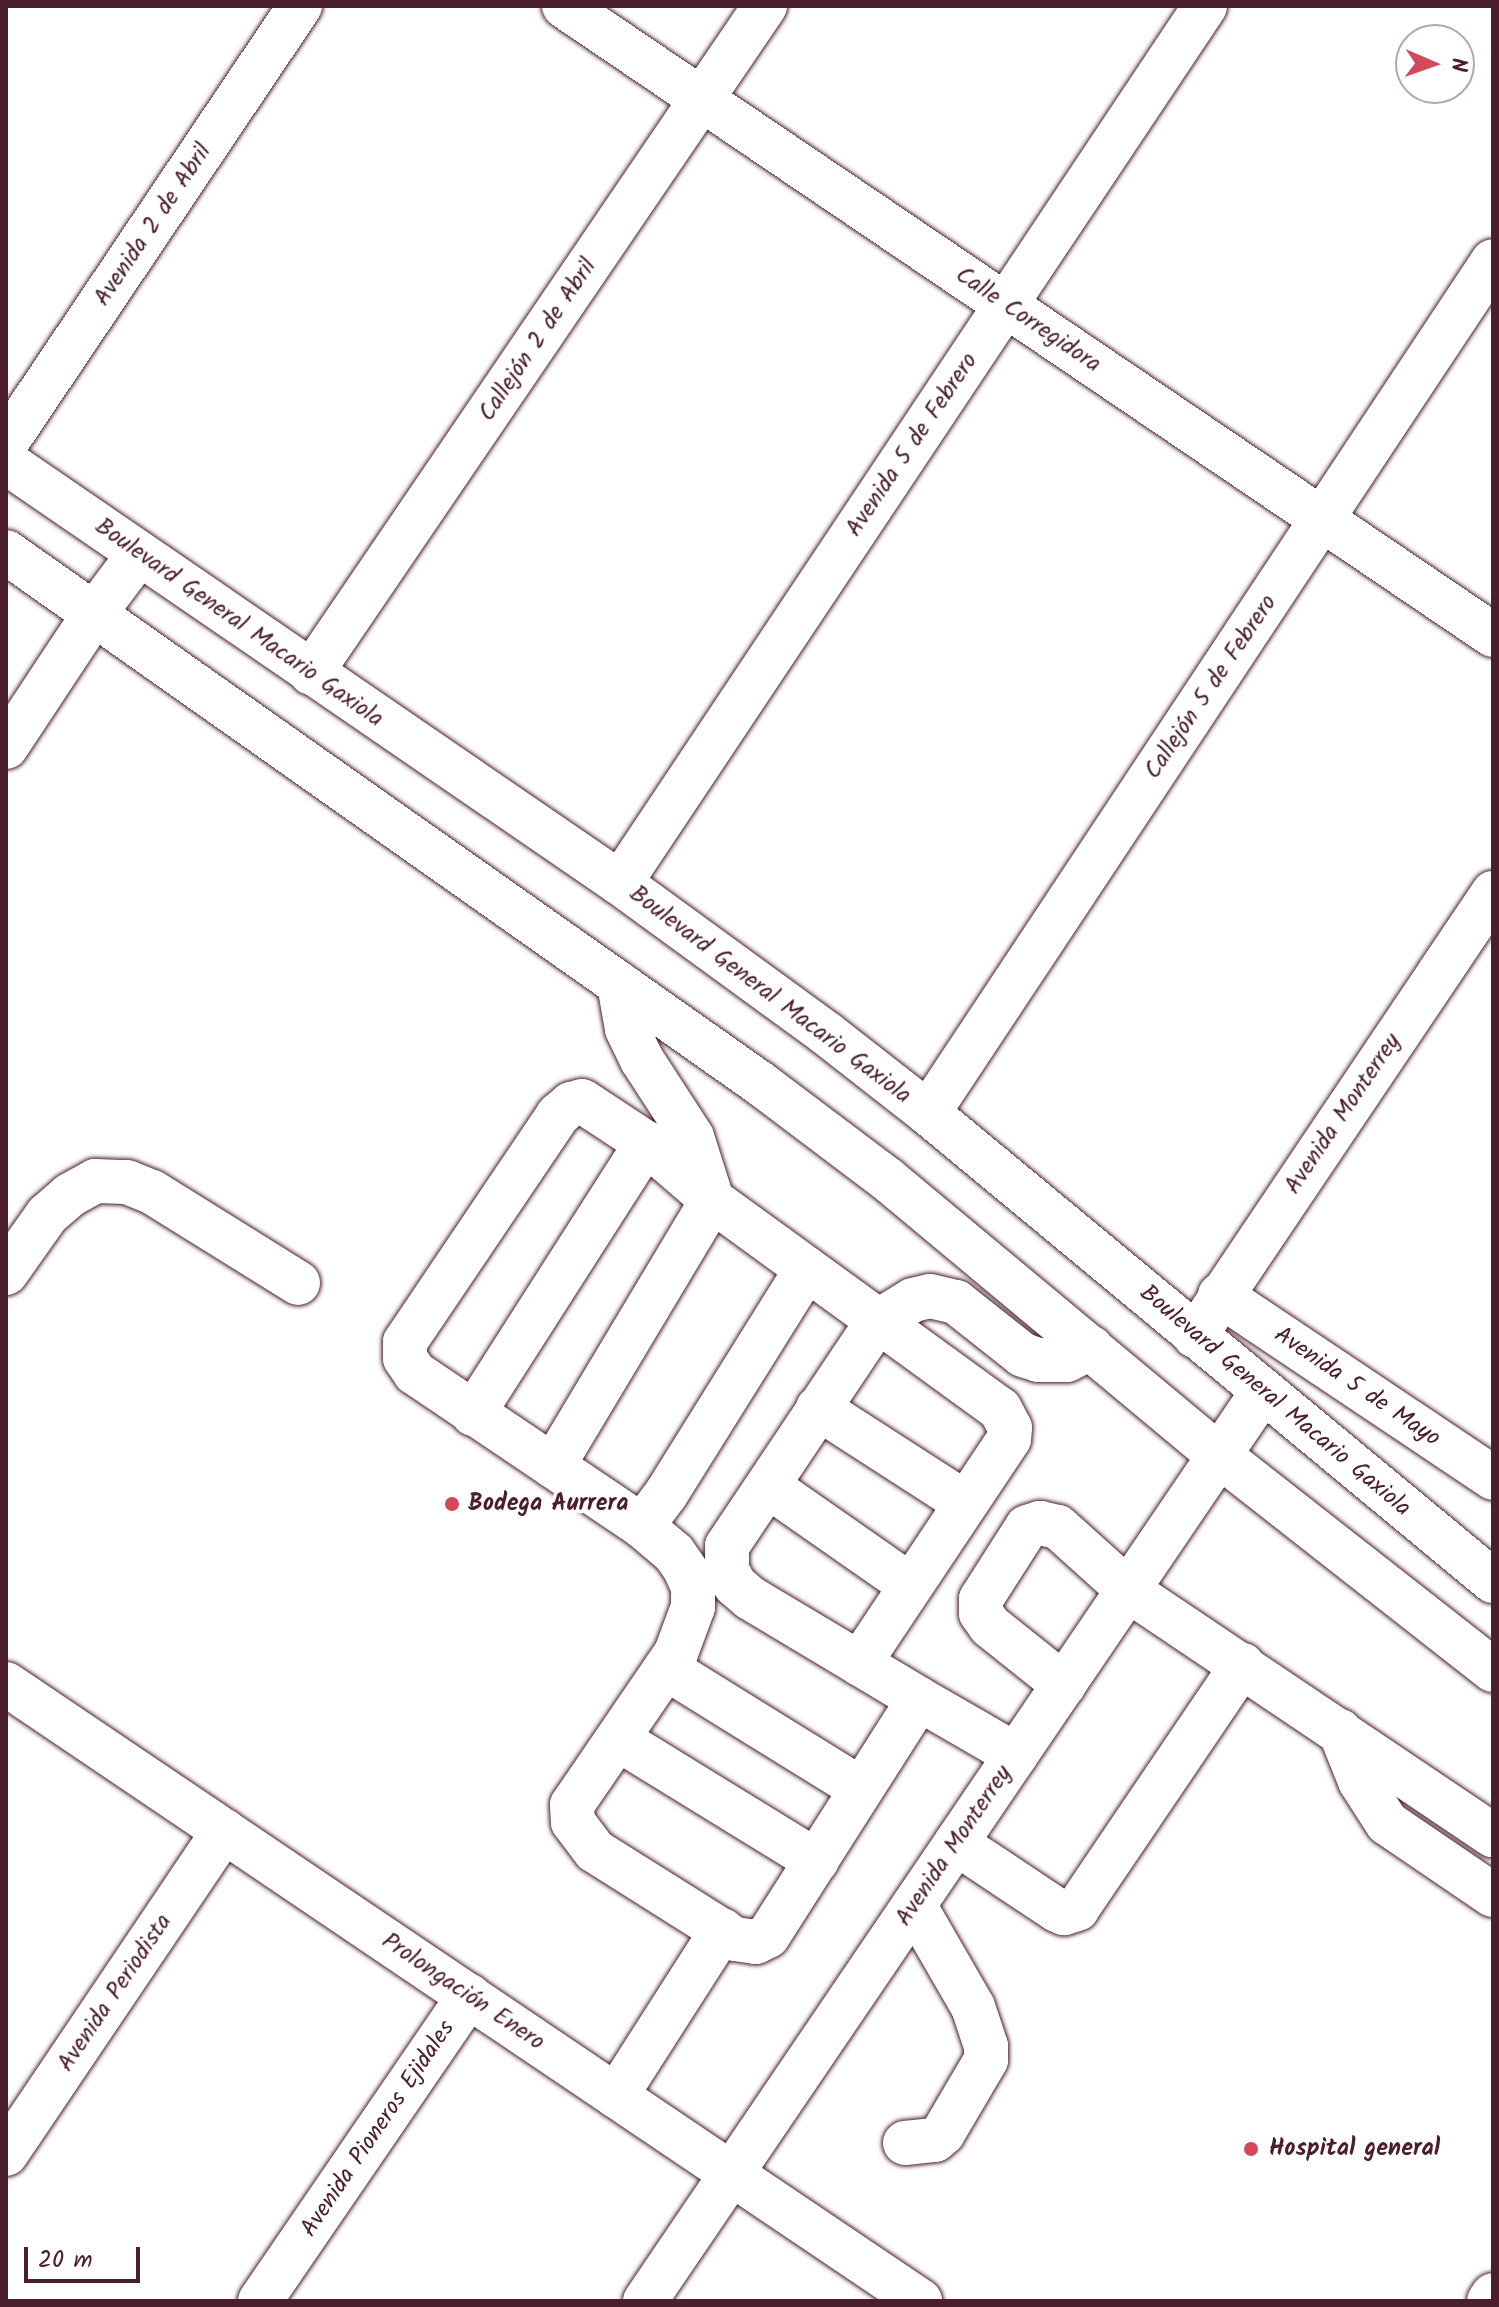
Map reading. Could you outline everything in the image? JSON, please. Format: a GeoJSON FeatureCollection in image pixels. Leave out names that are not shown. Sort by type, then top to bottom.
{"type":"FeatureCollection","features":[{"type":"Feature","properties":{"kind":"street","name":"Avenida 2 de Abril"},"geometry":{"type":"LineString","coordinates":[[6,443],[300,6]]}},
{"type":"Feature","properties":{"kind":"street","name":"Calle Corregidora"},"geometry":{"type":"LineString","coordinates":[[564,6],[1493,635]]}},
{"type":"Feature","properties":{"kind":"street","name":"Callejón 2 de Abril"},"geometry":{"type":"LineString","coordinates":[[311,673],[765,6]]}},
{"type":"Feature","properties":{"kind":"street","name":"Avenida 5 de Febrero"},"geometry":{"type":"LineString","coordinates":[[620,883],[1205,6]]}},
{"type":"Feature","properties":{"kind":"street","name":"Callejón 5 de Febrero"},"geometry":{"type":"LineString","coordinates":[[928,1113],[1493,261]]}},
{"type":"Feature","properties":{"kind":"street","name":"Boulevard General Macario Gaxiola"},"geometry":{"type":"LineString","coordinates":[[6,462],[620,883],[928,1113],[1493,1581]]}},
{"type":"Feature","properties":{"kind":"street"},"geometry":{"type":"LineString","coordinates":[[6,552],[619,984],[887,1179],[1220,1456],[1493,1670]]}},
{"type":"Feature","properties":{"kind":"street"},"geometry":{"type":"LineString","coordinates":[[6,747],[94,614],[139,554]]}},
{"type":"Feature","properties":{"kind":"street","name":"Avenida Monterrey"},"geometry":{"type":"LineString","coordinates":[[1195,1336],[1493,893]]}},
{"type":"Feature","properties":{"kind":"street"},"geometry":{"type":"LineString","coordinates":[[553,1466],[712,1200],[692,1137],[642,1060],[627,1029],[619,984]]}},
{"type":"Feature","properties":{"kind":"street"},"geometry":{"type":"LineString","coordinates":[[859,1664],[964,1502],[1009,1439],[1010,1428],[1000,1409],[712,1200],[646,1143],[582,1101],[571,1104],[558,1115],[405,1342],[405,1358],[415,1373],[642,1526],[674,1553],[693,1587],[689,1620],[666,1668],[572,1805],[573,1822],[580,1836],[595,1851],[722,1930],[746,1942],[768,1936],[919,1699]]}},
{"type":"Feature","properties":{"kind":"street"},"geometry":{"type":"LineString","coordinates":[[473,1414],[646,1143]]}},
{"type":"Feature","properties":{"kind":"street"},"geometry":{"type":"LineString","coordinates":[[6,1273],[47,1215],[70,1195],[95,1181],[106,1181],[127,1182],[152,1192],[298,1283]]}},
{"type":"Feature","properties":{"kind":"street"},"geometry":{"type":"LineString","coordinates":[[642,1526],[666,1494],[806,1270]]}},
{"type":"Feature","properties":{"kind":"street","name":"Avenida 5 de Mayo"},"geometry":{"type":"LineString","coordinates":[[1220,1295],[1493,1478]]}},
{"type":"Feature","properties":{"kind":"street"},"geometry":{"type":"LineString","coordinates":[[1016,1755],[750,1598],[735,1585],[727,1570],[727,1546],[877,1322],[913,1300],[943,1297],[956,1302],[1023,1355],[1038,1360],[1067,1360],[1091,1348]]}},
{"type":"Feature","properties":{"kind":"street","name":"Avenida Monterrey"},"geometry":{"type":"LineString","coordinates":[[645,2301],[1263,1391]]}},
{"type":"Feature","properties":{"kind":"street"},"geometry":{"type":"LineString","coordinates":[[818,1408],[964,1502]]}},
{"type":"Feature","properties":{"kind":"street"},"geometry":{"type":"LineString","coordinates":[[768,1486],[910,1585]]}},
{"type":"Feature","properties":{"kind":"street"},"geometry":{"type":"LineString","coordinates":[[1064,1685],[990,1626],[981,1613],[981,1599],[1027,1527],[1040,1523],[1058,1527],[1128,1590],[1493,1835]]}},
{"type":"Feature","properties":{"kind":"street"},"geometry":{"type":"LineString","coordinates":[[956,1843],[1057,1910],[1064,1913],[1077,1909],[1242,1665]]}},
{"type":"Feature","properties":{"kind":"street"},"geometry":{"type":"LineString","coordinates":[[666,1668],[861,1789]]}},
{"type":"Feature","properties":{"kind":"street","name":"Prolongación Enero"},"geometry":{"type":"LineString","coordinates":[[6,1684],[920,2301]]}},
{"type":"Feature","properties":{"kind":"street"},"geometry":{"type":"LineString","coordinates":[[1340,1731],[1360,1781],[1387,1823],[1493,1895]]}},
{"type":"Feature","properties":{"kind":"street"},"geometry":{"type":"LineString","coordinates":[[618,1739],[816,1861]]}},
{"type":"Feature","properties":{"kind":"street","name":"Avenida Periodista"},"geometry":{"type":"LineString","coordinates":[[6,2154],[224,1831]]}},
{"type":"Feature","properties":{"kind":"street"},"geometry":{"type":"LineString","coordinates":[[905,2143],[935,2140],[943,2133],[986,2060],[986,2046],[973,2007],[914,1905]]}},
{"type":"Feature","properties":{"kind":"street"},"geometry":{"type":"LineString","coordinates":[[616,2096],[722,1930]]}},
{"type":"Feature","properties":{"kind":"street","name":"Avenida Pioneros Ejidales"},"geometry":{"type":"LineString","coordinates":[[260,2301],[469,1996]]}},
{"type":"Feature","properties":{"kind":"street"},"geometry":{"type":"LineString","coordinates":[[1489,2301],[1493,2295]]}},
{"type":"Feature","properties":{"kind":"place","name":"Bodega Aurrera"},"geometry":{"type":"Point","coordinates":[452,1504]}},
{"type":"Feature","properties":{"kind":"place","name":"Hospital general"},"geometry":{"type":"Point","coordinates":[1251,2149]}}]}
